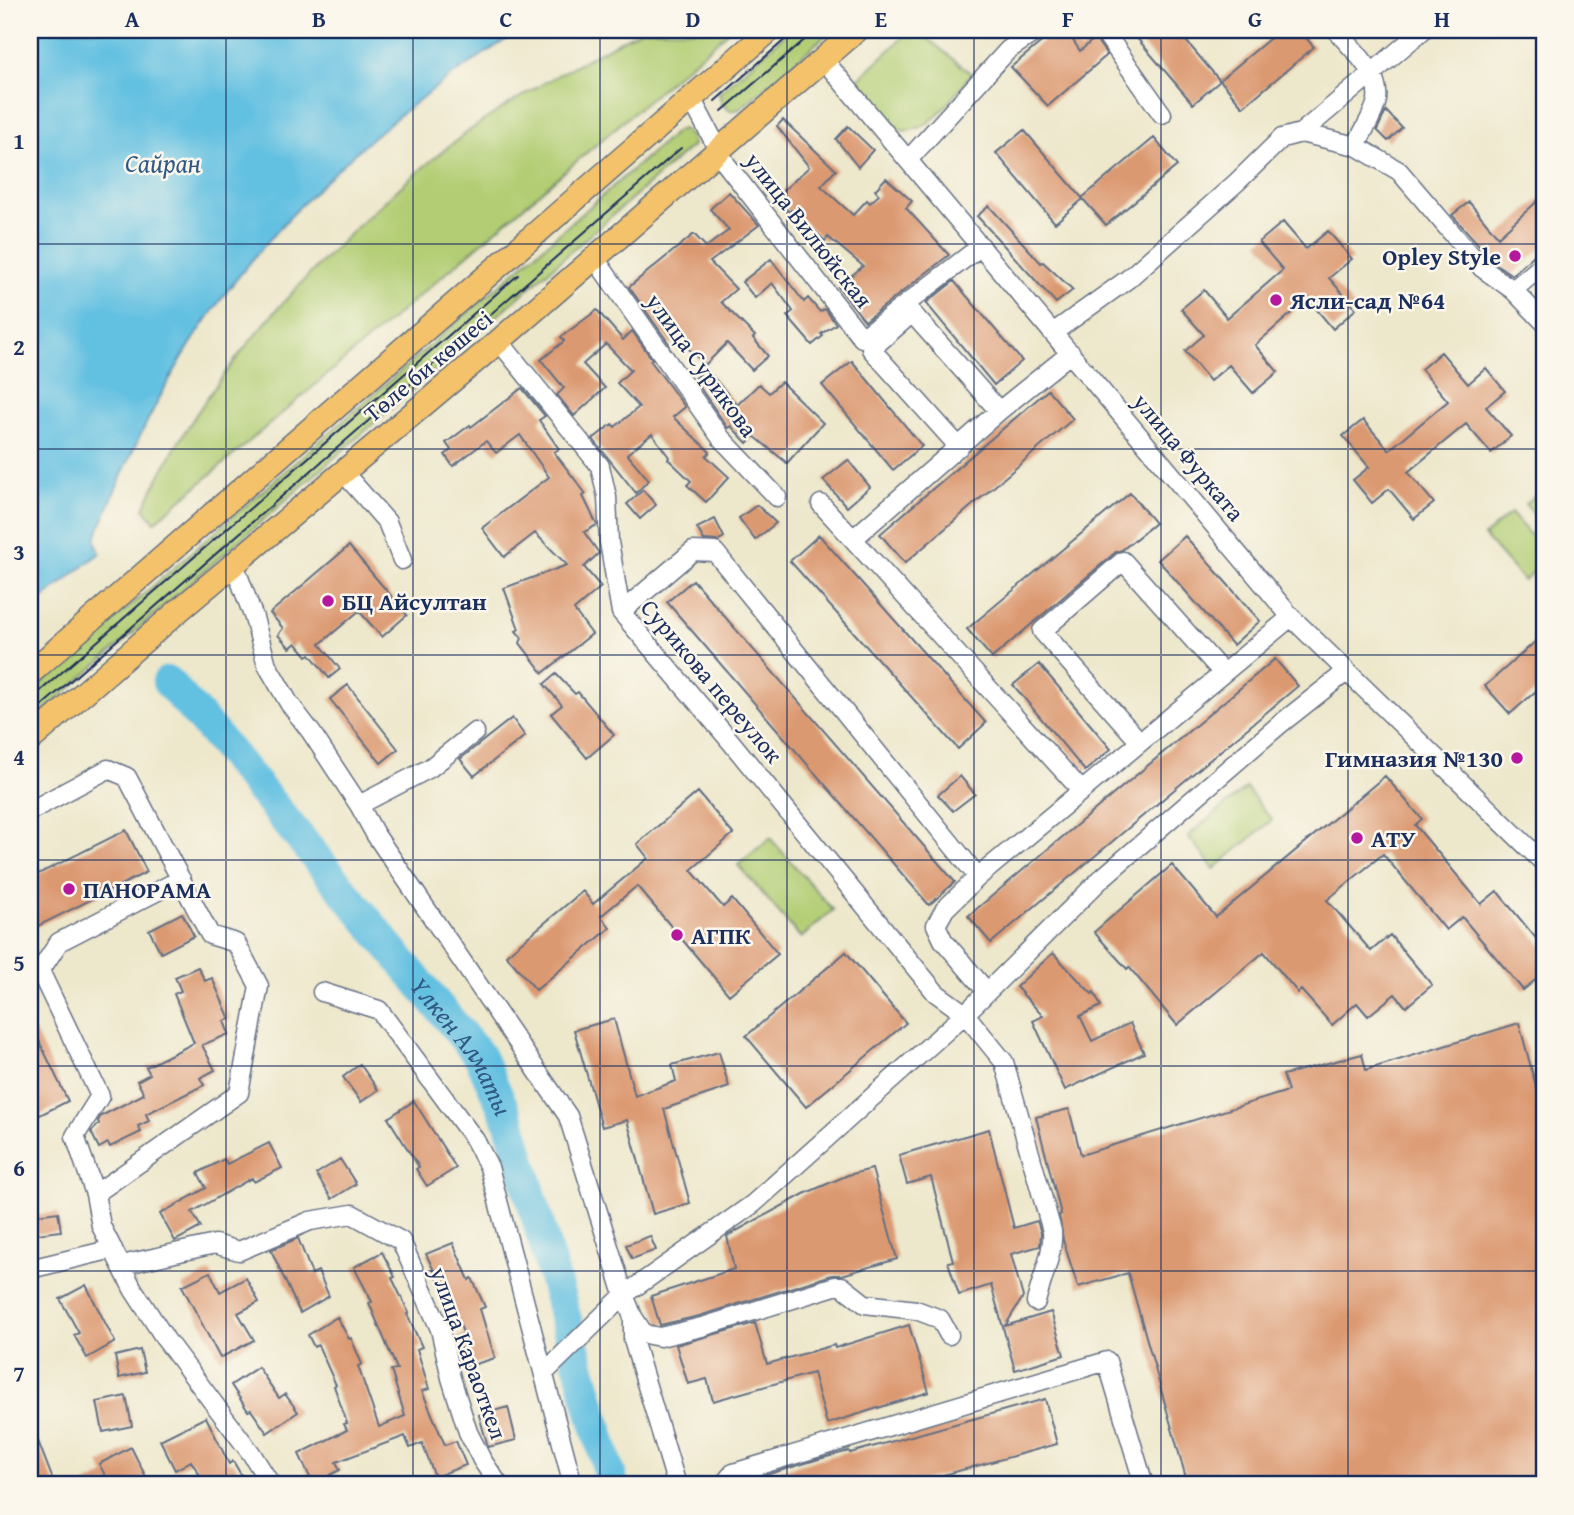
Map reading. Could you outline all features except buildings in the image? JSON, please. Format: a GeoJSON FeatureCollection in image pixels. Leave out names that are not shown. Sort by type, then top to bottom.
{"type":"FeatureCollection","features":[{"type":"Feature","properties":{"kind":"main road","name":"Төле би көшесі"},"geometry":{"type":"LineString","coordinates":[[30,673],[770,30]]}},
{"type":"Feature","properties":{"kind":"main road","name":"Төле би көшесі"},"geometry":{"type":"LineString","coordinates":[[30,740],[499,341],[857,30]]}},
{"type":"Feature","properties":{"kind":"street"},"geometry":{"type":"LineString","coordinates":[[908,160],[1008,50],[1038,30]]}},
{"type":"Feature","properties":{"kind":"street"},"geometry":{"type":"LineString","coordinates":[[1103,30],[1162,114]]}},
{"type":"Feature","properties":{"kind":"street"},"geometry":{"type":"LineString","coordinates":[[1336,30],[1372,73],[1377,101],[1356,146]]}},
{"type":"Feature","properties":{"kind":"street"},"geometry":{"type":"LineString","coordinates":[[1054,332],[1128,279],[1282,138],[1301,133],[1423,30]]}},
{"type":"Feature","properties":{"kind":"street","name":"улица Фурката"},"geometry":{"type":"LineString","coordinates":[[822,59],[1291,617],[1544,863]]}},
{"type":"Feature","properties":{"kind":"street","name":"улица Вилюйская"},"geometry":{"type":"LineString","coordinates":[[691,99],[726,164],[862,338],[981,246]]}},
{"type":"Feature","properties":{"kind":"street"},"geometry":{"type":"LineString","coordinates":[[1301,133],[1356,146],[1399,171],[1482,268],[1513,290],[1544,322]]}},
{"type":"Feature","properties":{"kind":"street","name":"улица Сурикова"},"geometry":{"type":"LineString","coordinates":[[594,257],[721,438],[777,497]]}},
{"type":"Feature","properties":{"kind":"street"},"geometry":{"type":"LineString","coordinates":[[1513,290],[1544,264]]}},
{"type":"Feature","properties":{"kind":"street"},"geometry":{"type":"LineString","coordinates":[[959,447],[872,349],[912,313],[999,411]]}},
{"type":"Feature","properties":{"kind":"street","name":"Сурикова переулок"},"geometry":{"type":"LineString","coordinates":[[499,341],[600,466],[607,497],[609,542],[621,612],[936,993],[965,1014],[1004,1062],[1052,1231],[1053,1245],[1036,1301]]}},
{"type":"Feature","properties":{"kind":"street"},"geometry":{"type":"LineString","coordinates":[[853,539],[999,411],[1070,354]]}},
{"type":"Feature","properties":{"kind":"street"},"geometry":{"type":"LineString","coordinates":[[343,472],[387,522],[402,560]]}},
{"type":"Feature","properties":{"kind":"street"},"geometry":{"type":"LineString","coordinates":[[821,504],[1081,790]]}},
{"type":"Feature","properties":{"kind":"street"},"geometry":{"type":"LineString","coordinates":[[621,612],[694,551],[715,552],[978,877]]}},
{"type":"Feature","properties":{"kind":"street"},"geometry":{"type":"LineString","coordinates":[[1139,741],[1042,632],[1123,561],[1222,673]]}},
{"type":"Feature","properties":{"kind":"street"},"geometry":{"type":"LineString","coordinates":[[234,564],[254,618],[267,665],[289,703],[568,1116],[624,1295],[644,1334],[660,1337],[702,1327],[842,1286],[865,1304],[916,1310],[940,1319],[949,1335]]}},
{"type":"Feature","properties":{"kind":"street"},"geometry":{"type":"LineString","coordinates":[[987,992],[943,940],[936,925],[945,909],[978,877],[1139,741],[1291,617]]}},
{"type":"Feature","properties":{"kind":"street"},"geometry":{"type":"LineString","coordinates":[[544,1373],[624,1295],[753,1203],[965,1014],[1102,878],[1279,725],[1346,672]]}},
{"type":"Feature","properties":{"kind":"street"},"geometry":{"type":"LineString","coordinates":[[359,805],[430,768],[475,732]]}},
{"type":"Feature","properties":{"kind":"street"},"geometry":{"type":"LineString","coordinates":[[30,811],[108,769],[127,777],[210,935],[236,943],[258,986],[239,1093],[95,1194]]}},
{"type":"Feature","properties":{"kind":"street"},"geometry":{"type":"LineString","coordinates":[[181,879],[59,942],[40,971],[100,1096],[75,1136],[95,1194],[101,1226],[133,1289],[166,1340],[251,1453],[271,1485]]}},
{"type":"Feature","properties":{"kind":"street"},"geometry":{"type":"LineString","coordinates":[[322,992],[379,1010],[475,1140],[489,1167],[573,1485]]}},
{"type":"Feature","properties":{"kind":"street","name":"улица Караоткел"},"geometry":{"type":"LineString","coordinates":[[122,1265],[215,1244],[239,1251],[310,1220],[352,1214],[401,1241],[440,1329],[451,1378],[468,1432],[499,1485]]}},
{"type":"Feature","properties":{"kind":"street"},"geometry":{"type":"LineString","coordinates":[[30,1269],[113,1249]]}},
{"type":"Feature","properties":{"kind":"street"},"geometry":{"type":"LineString","coordinates":[[633,1317],[633,1340],[677,1485]]}},
{"type":"Feature","properties":{"kind":"street"},"geometry":{"type":"LineString","coordinates":[[723,1485],[733,1473],[1107,1360],[1144,1485]]}},
{"type":"Feature","properties":{"kind":"green space"},"geometry":{"type":"Polygon","coordinates":[[[641,30],[730,30],[155,522],[144,508],[186,430],[266,322],[326,257],[417,172],[480,123],[539,86],[641,30]]]}},
{"type":"Feature","properties":{"kind":"green space"},"geometry":{"type":"Polygon","coordinates":[[[790,30],[832,30],[740,109],[730,111],[722,104],[719,93],[790,30]]]}},
{"type":"Feature","properties":{"kind":"green space"},"geometry":{"type":"Polygon","coordinates":[[[911,30],[917,30],[972,74],[931,121],[921,127],[899,130],[855,82],[911,30]]]}},
{"type":"Feature","properties":{"kind":"green space"},"geometry":{"type":"Polygon","coordinates":[[[683,129],[692,138],[693,145],[30,723],[30,693],[677,131],[683,129]]]}},
{"type":"Feature","properties":{"kind":"green space"},"geometry":{"type":"Polygon","coordinates":[[[1544,489],[1544,527],[1525,504],[1544,489]]]}},
{"type":"Feature","properties":{"kind":"green space"},"geometry":{"type":"Polygon","coordinates":[[[1511,513],[1544,551],[1544,563],[1524,581],[1484,536],[1511,513]]]}},
{"type":"Feature","properties":{"kind":"green space"},"geometry":{"type":"Polygon","coordinates":[[[1246,788],[1272,820],[1214,869],[1188,836],[1246,788]]]}},
{"type":"Feature","properties":{"kind":"green space"},"geometry":{"type":"Polygon","coordinates":[[[770,838],[833,910],[801,938],[738,865],[770,838]]]}},
{"type":"Feature","properties":{"kind":"water","name":"Сайран"},"geometry":{"type":"Polygon","coordinates":[[[30,30],[522,30],[482,55],[406,110],[335,172],[269,240],[216,306],[157,402],[124,470],[95,540],[100,553],[42,599],[30,597],[30,30]]]}},
{"type":"Feature","properties":{"kind":"waterway","name":"Үлкен Алматы"},"geometry":{"type":"LineString","coordinates":[[168,682],[211,730],[480,1057],[510,1123],[613,1485]]}},
{"type":"Feature","properties":{"kind":"tram line"},"geometry":{"type":"LineString","coordinates":[[715,101],[796,30]]}},
{"type":"Feature","properties":{"kind":"tram line"},"geometry":{"type":"LineString","coordinates":[[722,111],[816,30]]}},
{"type":"Feature","properties":{"kind":"tram line"},"geometry":{"type":"LineString","coordinates":[[30,716],[681,148]]}},
{"type":"Feature","properties":{"kind":"tram line"},"geometry":{"type":"LineString","coordinates":[[30,700],[518,275]]}},
{"type":"Feature","properties":{"kind":"place","name":"Opley Style"},"geometry":{"type":"Point","coordinates":[1515,256]}},
{"type":"Feature","properties":{"kind":"place","name":"Ясли-сад №64"},"geometry":{"type":"Point","coordinates":[1276,300]}},
{"type":"Feature","properties":{"kind":"place","name":"БЦ Айсултан"},"geometry":{"type":"Point","coordinates":[328,601]}},
{"type":"Feature","properties":{"kind":"place","name":"Гимназия №130"},"geometry":{"type":"Point","coordinates":[1517,758]}},
{"type":"Feature","properties":{"kind":"place","name":"АТУ"},"geometry":{"type":"Point","coordinates":[1357,838]}},
{"type":"Feature","properties":{"kind":"place","name":"ПАНОРАМА"},"geometry":{"type":"Point","coordinates":[69,889]}},
{"type":"Feature","properties":{"kind":"place","name":"АГПК"},"geometry":{"type":"Point","coordinates":[677,935]}}]}
